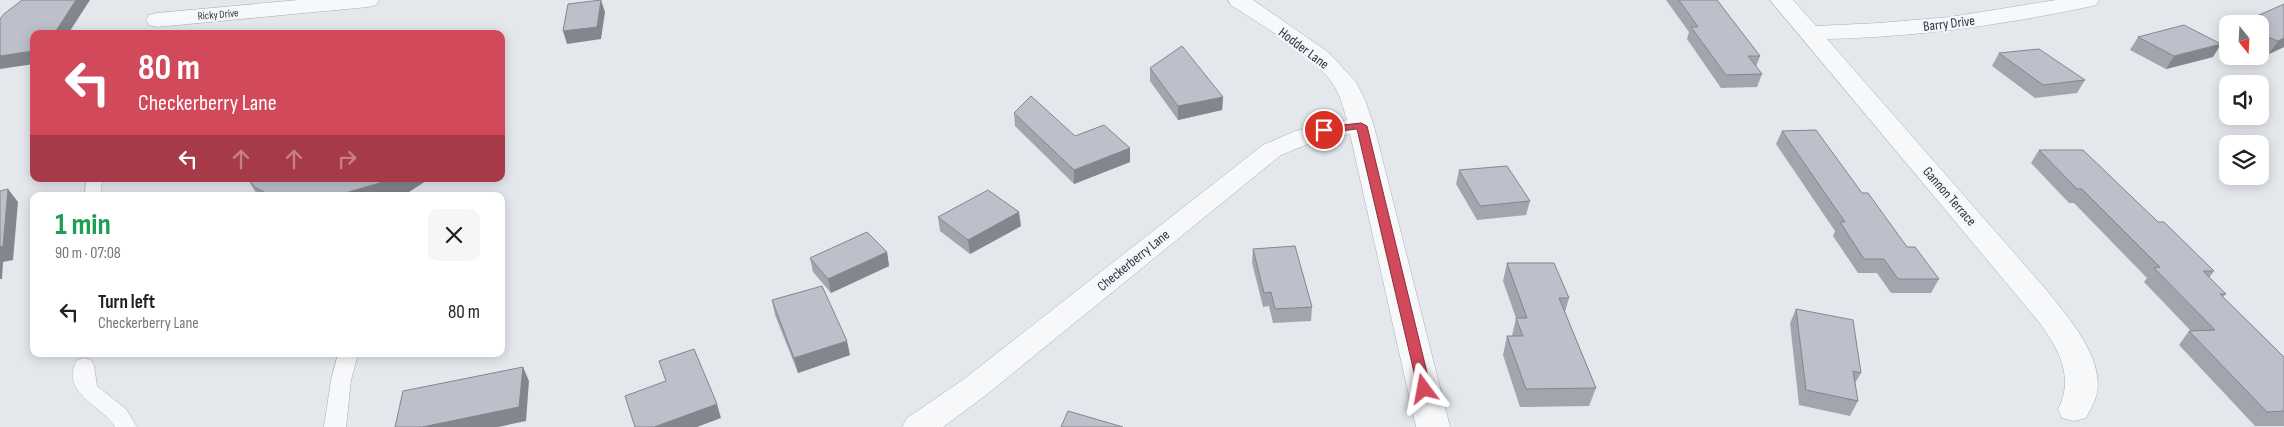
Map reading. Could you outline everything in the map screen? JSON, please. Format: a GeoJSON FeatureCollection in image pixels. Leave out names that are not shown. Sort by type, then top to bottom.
{"type":"FeatureCollection","features":[{"type":"Feature","properties":{"kind":"street"},"geometry":{"type":"LineString","coordinates":[[153,27],[173,0]]}},
{"type":"Feature","properties":{"kind":"street","name":"Ricky Drive"},"geometry":{"type":"LineString","coordinates":[[153,27],[368,0]]}},
{"type":"Feature","properties":{"kind":"street","name":"Hodder Lane"},"geometry":{"type":"LineString","coordinates":[[1239,0],[1306,47],[1339,76],[1354,103],[1434,427]]}},
{"type":"Feature","properties":{"kind":"street","name":"Gannon Terrace"},"geometry":{"type":"LineString","coordinates":[[1781,0],[2033,293],[2056,323],[2072,349],[2082,371],[2082,391],[2074,409]]}},
{"type":"Feature","properties":{"kind":"street","name":"Barry Drive"},"geometry":{"type":"LineString","coordinates":[[1810,33],[1881,31],[1946,24],[2041,10],[2088,0]]}},
{"type":"Feature","properties":{"kind":"street","name":"Checkerberry Lane"},"geometry":{"type":"LineString","coordinates":[[919,427],[975,387],[1272,150],[1311,134],[1337,127],[1361,126]]}},
{"type":"Feature","properties":{"kind":"lane"},"geometry":{"type":"LineString","coordinates":[[335,427],[341,380],[347,357]]}},
{"type":"Feature","properties":{"kind":"lane"},"geometry":{"type":"LineString","coordinates":[[84,365],[86,385],[96,398],[121,414],[126,427]]}},
{"type":"Feature","properties":{"kind":"building"},"geometry":{"type":"Polygon","coordinates":[[[22,0],[76,0],[57,30],[30,30],[30,51],[0,56],[0,19],[22,0]]]}},
{"type":"Feature","properties":{"kind":"building"},"geometry":{"type":"Polygon","coordinates":[[[601,0],[597,27],[563,31],[568,4],[601,0]]]}},
{"type":"Feature","properties":{"kind":"building"},"geometry":{"type":"Polygon","coordinates":[[[1679,0],[1717,0],[1760,56],[1748,56],[1762,74],[1726,75],[1691,27],[1698,27],[1679,0]]]}},
{"type":"Feature","properties":{"kind":"building"},"geometry":{"type":"Polygon","coordinates":[[[2284,4],[2284,38],[2278,41],[2269,38],[2269,15],[2259,15],[2284,4]]]}},
{"type":"Feature","properties":{"kind":"building"},"geometry":{"type":"Polygon","coordinates":[[[2184,25],[2219,45],[2174,56],[2138,37],[2184,25]]]}},
{"type":"Feature","properties":{"kind":"building"},"geometry":{"type":"Polygon","coordinates":[[[1182,46],[1223,97],[1178,106],[1150,68],[1182,46]]]}},
{"type":"Feature","properties":{"kind":"building"},"geometry":{"type":"Polygon","coordinates":[[[2039,49],[2085,80],[2043,85],[1999,53],[2039,49]]]}},
{"type":"Feature","properties":{"kind":"building"},"geometry":{"type":"Polygon","coordinates":[[[1031,96],[1075,136],[1104,125],[1130,148],[1074,170],[1014,113],[1031,96]]]}},
{"type":"Feature","properties":{"kind":"building"},"geometry":{"type":"Polygon","coordinates":[[[1816,130],[1862,193],[1868,193],[1907,247],[1915,247],[1939,279],[1898,279],[1884,259],[1864,259],[1840,222],[1845,222],[1782,131],[1816,130]]]}},
{"type":"Feature","properties":{"kind":"building"},"geometry":{"type":"Polygon","coordinates":[[[2039,150],[2083,150],[2158,222],[2164,222],[2214,271],[2203,271],[2226,294],[2220,294],[2284,357],[2284,411],[2267,412],[2189,331],[2215,330],[2154,268],[2160,267],[2082,189],[2077,189],[2039,150]]]}},
{"type":"Feature","properties":{"kind":"building"},"geometry":{"type":"Polygon","coordinates":[[[1507,166],[1530,201],[1480,206],[1459,170],[1507,166]]]}},
{"type":"Feature","properties":{"kind":"building"},"geometry":{"type":"Polygon","coordinates":[[[250,182],[382,182],[348,192],[264,192],[250,182]]]}},
{"type":"Feature","properties":{"kind":"building"},"geometry":{"type":"Polygon","coordinates":[[[8,189],[3,246],[0,247],[0,191],[8,189]]]}},
{"type":"Feature","properties":{"kind":"building"},"geometry":{"type":"Polygon","coordinates":[[[988,190],[1019,212],[968,240],[938,217],[988,190]]]}},
{"type":"Feature","properties":{"kind":"building"},"geometry":{"type":"Polygon","coordinates":[[[867,232],[887,252],[828,279],[810,258],[867,232]]]}},
{"type":"Feature","properties":{"kind":"building"},"geometry":{"type":"Polygon","coordinates":[[[1295,246],[1312,307],[1275,309],[1271,292],[1264,293],[1253,249],[1295,246]]]}},
{"type":"Feature","properties":{"kind":"building"},"geometry":{"type":"Polygon","coordinates":[[[1507,263],[1554,263],[1569,298],[1559,298],[1596,388],[1526,389],[1507,336],[1523,336],[1516,318],[1527,318],[1507,263]]]}},
{"type":"Feature","properties":{"kind":"building"},"geometry":{"type":"Polygon","coordinates":[[[822,286],[847,341],[794,358],[772,300],[822,286]]]}},
{"type":"Feature","properties":{"kind":"building"},"geometry":{"type":"Polygon","coordinates":[[[1796,309],[1853,320],[1861,373],[1853,371],[1858,401],[1806,390],[1796,309]]]}},
{"type":"Feature","properties":{"kind":"building"},"geometry":{"type":"Polygon","coordinates":[[[694,349],[717,404],[654,427],[635,427],[625,396],[666,381],[659,361],[694,349]]]}},
{"type":"Feature","properties":{"kind":"building"},"geometry":{"type":"Polygon","coordinates":[[[523,367],[519,407],[422,427],[395,427],[403,391],[523,367]]]}},
{"type":"Feature","properties":{"kind":"building"},"geometry":{"type":"Polygon","coordinates":[[[1068,411],[1123,427],[1061,427],[1068,411]]]}},
{"type":"Feature","properties":{"kind":"route"},"geometry":{"type":"LineString","coordinates":[[1324,130],[1337,127],[1361,126],[1424,389]]}}]}
